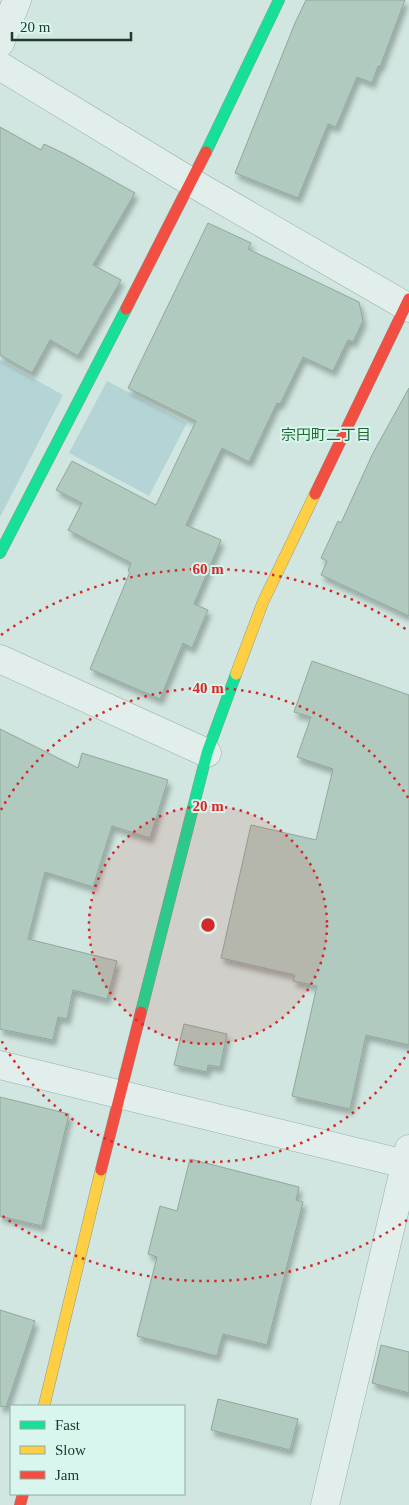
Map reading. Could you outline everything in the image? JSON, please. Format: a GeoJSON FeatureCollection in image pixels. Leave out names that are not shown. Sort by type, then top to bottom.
{"type":"FeatureCollection","features":[{"type":"Feature","properties":{"kind":"street"},"geometry":{"type":"LineString","coordinates":[[0,43],[17,0]]}},
{"type":"Feature","properties":{"kind":"street"},"geometry":{"type":"LineString","coordinates":[[0,553],[191,182],[279,0]]}},
{"type":"Feature","properties":{"kind":"street"},"geometry":{"type":"LineString","coordinates":[[0,66],[191,182],[408,304],[263,602],[207,753],[120,1093],[44,1405]]}},
{"type":"Feature","properties":{"kind":"street"},"geometry":{"type":"LineString","coordinates":[[0,659],[207,753]]}},
{"type":"Feature","properties":{"kind":"street"},"geometry":{"type":"LineString","coordinates":[[0,1065],[408,1159],[324,1505]]}},
{"type":"Feature","properties":{"kind":"shaded area"},"geometry":{"type":"Polygon","coordinates":[[[0,360],[63,395],[0,517],[0,360]]]}},
{"type":"Feature","properties":{"kind":"shaded area"},"geometry":{"type":"Polygon","coordinates":[[[107,381],[187,423],[149,496],[69,453],[107,381]]]}},
{"type":"Feature","properties":{"kind":"building"},"geometry":{"type":"Polygon","coordinates":[[[306,0],[405,0],[380,67],[378,66],[372,83],[357,77],[336,127],[328,124],[298,198],[235,173],[306,0]]]}},
{"type":"Feature","properties":{"kind":"building"},"geometry":{"type":"Polygon","coordinates":[[[0,127],[41,150],[44,144],[67,155],[135,193],[93,265],[121,280],[78,356],[50,340],[32,373],[0,355],[0,127]]]}},
{"type":"Feature","properties":{"kind":"building"},"geometry":{"type":"Polygon","coordinates":[[[208,223],[251,243],[248,249],[359,302],[363,321],[353,342],[348,340],[333,371],[303,357],[280,404],[277,403],[249,462],[222,448],[186,525],[221,540],[194,604],[208,610],[192,648],[183,643],[160,699],[90,669],[130,572],[128,571],[131,563],[68,530],[82,503],[56,490],[72,461],[156,505],[196,421],[128,388],[208,223]]]}},
{"type":"Feature","properties":{"kind":"building"},"geometry":{"type":"Polygon","coordinates":[[[409,388],[409,616],[321,575],[327,561],[321,558],[338,521],[341,523],[373,453],[409,388]]]}},
{"type":"Feature","properties":{"kind":"building"},"geometry":{"type":"Polygon","coordinates":[[[312,661],[409,695],[409,1045],[366,1035],[350,1109],[292,1096],[317,986],[293,981],[295,975],[221,958],[251,825],[316,840],[333,769],[297,757],[311,717],[294,712],[312,661]]]}},
{"type":"Feature","properties":{"kind":"building"},"geometry":{"type":"Polygon","coordinates":[[[0,729],[78,768],[82,753],[168,780],[150,838],[112,826],[93,887],[45,872],[28,939],[117,961],[107,999],[73,990],[67,1019],[58,1017],[53,1040],[0,1029],[0,729]]]}},
{"type":"Feature","properties":{"kind":"building"},"geometry":{"type":"Polygon","coordinates":[[[184,1024],[227,1034],[220,1067],[208,1065],[207,1072],[174,1065],[184,1024]]]}},
{"type":"Feature","properties":{"kind":"building"},"geometry":{"type":"Polygon","coordinates":[[[0,1097],[69,1114],[42,1226],[0,1216],[0,1097]]]}},
{"type":"Feature","properties":{"kind":"building"},"geometry":{"type":"Polygon","coordinates":[[[190,1159],[299,1187],[296,1200],[303,1202],[267,1345],[223,1334],[217,1356],[137,1336],[157,1257],[148,1254],[160,1206],[177,1211],[190,1159]]]}},
{"type":"Feature","properties":{"kind":"building"},"geometry":{"type":"Polygon","coordinates":[[[0,1310],[35,1321],[6,1407],[0,1406],[0,1310]]]}},
{"type":"Feature","properties":{"kind":"building"},"geometry":{"type":"Polygon","coordinates":[[[381,1345],[409,1352],[409,1393],[372,1383],[381,1345]]]}},
{"type":"Feature","properties":{"kind":"building"},"geometry":{"type":"Polygon","coordinates":[[[218,1399],[298,1419],[290,1450],[211,1430],[218,1399]]]}},
{"type":"Feature","properties":{"kind":"traffic: fast"},"geometry":{"type":"LineString","coordinates":[[206,152],[279,0]]}},
{"type":"Feature","properties":{"kind":"traffic: fast"},"geometry":{"type":"LineString","coordinates":[[0,553],[126,309]]}},
{"type":"Feature","properties":{"kind":"traffic: fast"},"geometry":{"type":"LineString","coordinates":[[141,1012],[207,753],[236,674]]}},
{"type":"Feature","properties":{"kind":"traffic: slow"},"geometry":{"type":"LineString","coordinates":[[236,674],[263,602],[315,494]]}},
{"type":"Feature","properties":{"kind":"traffic: slow"},"geometry":{"type":"LineString","coordinates":[[44,1405],[101,1170]]}},
{"type":"Feature","properties":{"kind":"traffic: jam"},"geometry":{"type":"LineString","coordinates":[[126,309],[206,152]]}},
{"type":"Feature","properties":{"kind":"traffic: jam"},"geometry":{"type":"LineString","coordinates":[[315,494],[409,299]]}},
{"type":"Feature","properties":{"kind":"traffic: jam"},"geometry":{"type":"LineString","coordinates":[[101,1170],[141,1012]]}},
{"type":"Feature","properties":{"kind":"traffic: jam"},"geometry":{"type":"LineString","coordinates":[[20,1505],[23,1495]]}},
{"type":"Feature","properties":{"kind":"district","name":"宗円町二丁目"},"geometry":{"type":"Point","coordinates":[326,435]}}]}
